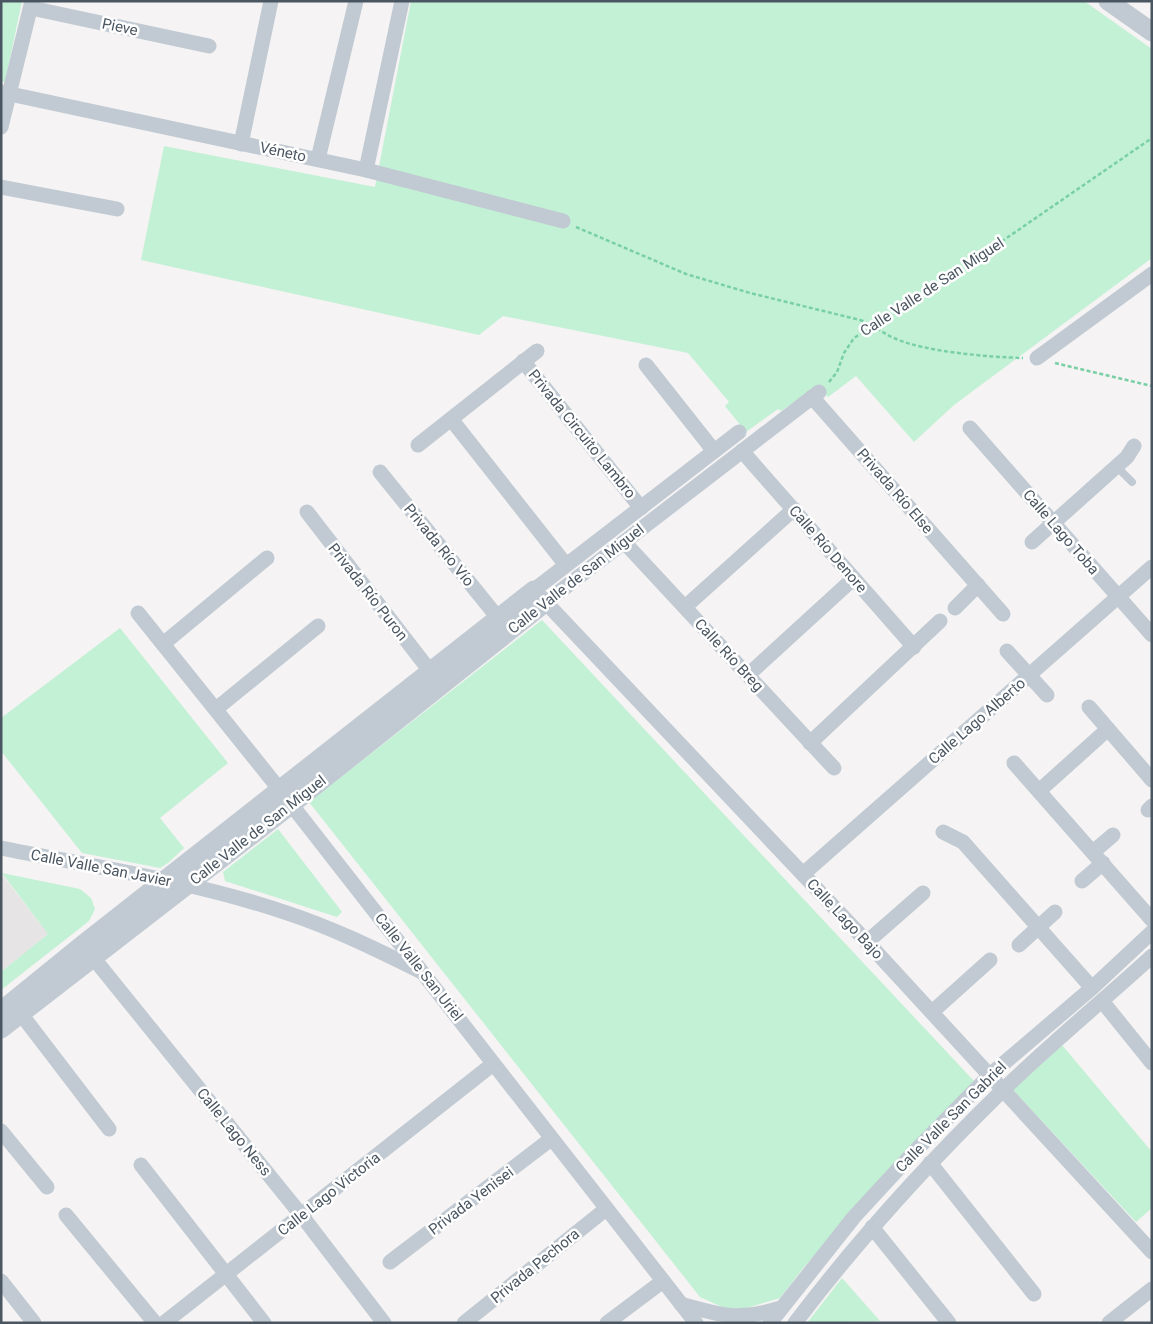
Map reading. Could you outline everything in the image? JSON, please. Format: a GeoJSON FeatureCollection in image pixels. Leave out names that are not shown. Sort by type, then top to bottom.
{"type":"FeatureCollection","features":[{"type":"Feature","properties":{"kind":"street"},"geometry":{"type":"LineString","coordinates":[[241,144],[272,1]]}},
{"type":"Feature","properties":{"kind":"street"},"geometry":{"type":"LineString","coordinates":[[318,159],[356,1]]}},
{"type":"Feature","properties":{"kind":"street"},"geometry":{"type":"LineString","coordinates":[[366,170],[402,1]]}},
{"type":"Feature","properties":{"kind":"street"},"geometry":{"type":"LineString","coordinates":[[1108,1],[1152,32]]}},
{"type":"Feature","properties":{"kind":"street"},"geometry":{"type":"LineString","coordinates":[[1,127],[6,93],[31,5]]}},
{"type":"Feature","properties":{"kind":"street","name":"Pieve"},"geometry":{"type":"LineString","coordinates":[[31,5],[209,46]]}},
{"type":"Feature","properties":{"kind":"street","name":"Véneto"},"geometry":{"type":"LineString","coordinates":[[6,93],[366,170],[563,221]]}},
{"type":"Feature","properties":{"kind":"street"},"geometry":{"type":"LineString","coordinates":[[1,187],[117,209]]}},
{"type":"Feature","properties":{"kind":"street"},"geometry":{"type":"LineString","coordinates":[[1036,358],[1152,274]]}},
{"type":"Feature","properties":{"kind":"street","name":"Privada Circuito Lambro"},"geometry":{"type":"LineString","coordinates":[[418,445],[537,351]]}},
{"type":"Feature","properties":{"kind":"street","name":"Privada Circuito Lambro"},"geometry":{"type":"LineString","coordinates":[[523,361],[641,508]]}},
{"type":"Feature","properties":{"kind":"street"},"geometry":{"type":"LineString","coordinates":[[646,365],[714,452]]}},
{"type":"Feature","properties":{"kind":"street","name":"Calle Valle de San Miguel"},"geometry":{"type":"LineString","coordinates":[[1,1011],[188,884],[430,671],[499,619],[540,596],[624,542],[815,395]]}},
{"type":"Feature","properties":{"kind":"street","name":"Privada Río Else"},"geometry":{"type":"LineString","coordinates":[[815,395],[1004,614]]}},
{"type":"Feature","properties":{"kind":"street"},"geometry":{"type":"LineString","coordinates":[[451,419],[566,565]]}},
{"type":"Feature","properties":{"kind":"street","name":"Calle Lago Toba"},"geometry":{"type":"LineString","coordinates":[[970,428],[1152,635]]}},
{"type":"Feature","properties":{"kind":"street","name":"Calle Valle de San Miguel"},"geometry":{"type":"LineString","coordinates":[[1,1029],[20,1014],[163,881],[286,797],[540,596],[566,565],[739,432]]}},
{"type":"Feature","properties":{"kind":"street"},"geometry":{"type":"LineString","coordinates":[[1032,542],[1127,457],[1134,446]]}},
{"type":"Feature","properties":{"kind":"street","name":"Calle Río Denore"},"geometry":{"type":"LineString","coordinates":[[742,451],[914,647]]}},
{"type":"Feature","properties":{"kind":"street","name":"Privada Río Vío"},"geometry":{"type":"LineString","coordinates":[[380,472],[499,619]]}},
{"type":"Feature","properties":{"kind":"street"},"geometry":{"type":"LineString","coordinates":[[685,607],[794,509]]}},
{"type":"Feature","properties":{"kind":"street","name":"Privada Río Puron"},"geometry":{"type":"LineString","coordinates":[[307,512],[430,671]]}},
{"type":"Feature","properties":{"kind":"street","name":"Calle Río Breg"},"geometry":{"type":"LineString","coordinates":[[624,542],[834,768]]}},
{"type":"Feature","properties":{"kind":"street"},"geometry":{"type":"LineString","coordinates":[[163,644],[267,558]]}},
{"type":"Feature","properties":{"kind":"street","name":"Calle Lago Alberto"},"geometry":{"type":"LineString","coordinates":[[804,874],[1152,567]]}},
{"type":"Feature","properties":{"kind":"street"},"geometry":{"type":"LineString","coordinates":[[748,676],[853,579]]}},
{"type":"Feature","properties":{"kind":"street"},"geometry":{"type":"LineString","coordinates":[[955,608],[978,585]]}},
{"type":"Feature","properties":{"kind":"street","name":"Calle Lago Bajo"},"geometry":{"type":"LineString","coordinates":[[540,596],[804,874],[1004,1089],[1152,1252]]}},
{"type":"Feature","properties":{"kind":"street","name":"Calle Valle San Uriel"},"geometry":{"type":"LineString","coordinates":[[138,613],[425,973],[493,1064],[696,1323]]}},
{"type":"Feature","properties":{"kind":"street"},"geometry":{"type":"LineString","coordinates":[[810,743],[940,621]]}},
{"type":"Feature","properties":{"kind":"street"},"geometry":{"type":"LineString","coordinates":[[216,709],[318,626]]}},
{"type":"Feature","properties":{"kind":"street"},"geometry":{"type":"LineString","coordinates":[[1007,651],[1047,695]]}},
{"type":"Feature","properties":{"kind":"street"},"geometry":{"type":"LineString","coordinates":[[1089,707],[1152,780]]}},
{"type":"Feature","properties":{"kind":"street"},"geometry":{"type":"LineString","coordinates":[[1039,791],[1108,728]]}},
{"type":"Feature","properties":{"kind":"street"},"geometry":{"type":"LineString","coordinates":[[1014,763],[1152,920]]}},
{"type":"Feature","properties":{"kind":"street"},"geometry":{"type":"LineString","coordinates":[[942,832],[963,842],[1092,988]]}},
{"type":"Feature","properties":{"kind":"street"},"geometry":{"type":"LineString","coordinates":[[1082,881],[1113,835]]}},
{"type":"Feature","properties":{"kind":"street","name":"Calle Valle San Javier"},"geometry":{"type":"LineString","coordinates":[[1,848],[163,881],[188,884],[288,913],[360,942],[425,973]]}},
{"type":"Feature","properties":{"kind":"street"},"geometry":{"type":"LineString","coordinates":[[867,942],[923,893]]}},
{"type":"Feature","properties":{"kind":"street"},"geometry":{"type":"LineString","coordinates":[[1019,945],[1055,912]]}},
{"type":"Feature","properties":{"kind":"street","name":"Calle Valle San Gabriel"},"geometry":{"type":"LineString","coordinates":[[770,1323],[854,1218],[990,1075],[1092,988],[1152,932]]}},
{"type":"Feature","properties":{"kind":"street","name":"Calle Lago Ness"},"geometry":{"type":"LineString","coordinates":[[87,951],[302,1216],[384,1323]]}},
{"type":"Feature","properties":{"kind":"street","name":"Calle Valle San Gabriel"},"geometry":{"type":"LineString","coordinates":[[796,1323],[872,1227],[930,1164],[1004,1089],[1152,956]]}},
{"type":"Feature","properties":{"kind":"street"},"geometry":{"type":"LineString","coordinates":[[932,1012],[990,960]]}},
{"type":"Feature","properties":{"kind":"street"},"geometry":{"type":"LineString","coordinates":[[1102,1001],[1152,1063]]}},
{"type":"Feature","properties":{"kind":"street"},"geometry":{"type":"LineString","coordinates":[[20,1014],[109,1129]]}},
{"type":"Feature","properties":{"kind":"street","name":"Calle Lago Victoria"},"geometry":{"type":"LineString","coordinates":[[164,1323],[493,1064]]}},
{"type":"Feature","properties":{"kind":"street"},"geometry":{"type":"LineString","coordinates":[[1,1131],[47,1187]]}},
{"type":"Feature","properties":{"kind":"street","name":"Privada Yenisei"},"geometry":{"type":"LineString","coordinates":[[390,1262],[552,1139]]}},
{"type":"Feature","properties":{"kind":"street"},"geometry":{"type":"LineString","coordinates":[[930,1164],[1034,1294]]}},
{"type":"Feature","properties":{"kind":"street"},"geometry":{"type":"LineString","coordinates":[[142,1165],[264,1323]]}},
{"type":"Feature","properties":{"kind":"street","name":"Privada Pechora"},"geometry":{"type":"LineString","coordinates":[[464,1323],[606,1209]]}},
{"type":"Feature","properties":{"kind":"street"},"geometry":{"type":"LineString","coordinates":[[66,1215],[155,1323]]}},
{"type":"Feature","properties":{"kind":"street"},"geometry":{"type":"LineString","coordinates":[[872,1227],[949,1323]]}},
{"type":"Feature","properties":{"kind":"street"},"geometry":{"type":"LineString","coordinates":[[1,1280],[34,1323]]}},
{"type":"Feature","properties":{"kind":"street"},"geometry":{"type":"LineString","coordinates":[[607,1323],[663,1281]]}},
{"type":"Feature","properties":{"kind":"street"},"geometry":{"type":"LineString","coordinates":[[1109,1323],[1152,1289]]}},
{"type":"Feature","properties":{"kind":"street"},"geometry":{"type":"LineString","coordinates":[[681,1304],[732,1317],[756,1316],[782,1308]]}},
{"type":"Feature","properties":{"kind":"lane"},"geometry":{"type":"LineString","coordinates":[[1116,466],[1132,482]]}},
{"type":"Feature","properties":{"kind":"path","name":"Calle Valle de San Miguel"},"geometry":{"type":"LineString","coordinates":[[815,395],[837,372],[844,353],[854,338],[877,326],[1152,138]]}},
{"type":"Feature","properties":{"kind":"path"},"geometry":{"type":"LineString","coordinates":[[563,221],[686,274],[750,293],[860,320],[877,326],[893,338],[915,345],[990,357],[1036,358],[1152,386]]}},
{"type":"Feature","properties":{"kind":"shaded area"},"geometry":{"type":"Polygon","coordinates":[[[1,873],[48,934],[1,972],[1,873]]]}},
{"type":"Feature","properties":{"kind":"green space"},"geometry":{"type":"Polygon","coordinates":[[[1,1],[22,1],[5,82],[1,81],[1,1]]]}},
{"type":"Feature","properties":{"kind":"green space"},"geometry":{"type":"Polygon","coordinates":[[[411,1],[1084,1],[1152,49],[1152,258],[954,405],[914,442],[856,376],[828,397],[818,386],[781,411],[778,409],[746,432],[725,406],[729,402],[688,353],[503,316],[479,335],[141,260],[164,146],[375,187],[411,1]]]}},
{"type":"Feature","properties":{"kind":"green space"},"geometry":{"type":"Polygon","coordinates":[[[542,620],[974,1081],[804,1267],[780,1298],[733,1312],[700,1297],[309,802],[542,620]]]}},
{"type":"Feature","properties":{"kind":"green space"},"geometry":{"type":"Polygon","coordinates":[[[120,628],[228,763],[160,818],[184,848],[160,868],[82,853],[1,751],[1,718],[120,628]]]}},
{"type":"Feature","properties":{"kind":"green space"},"geometry":{"type":"Polygon","coordinates":[[[278,829],[342,912],[337,917],[225,881],[223,872],[278,829]]]}},
{"type":"Feature","properties":{"kind":"green space"},"geometry":{"type":"Polygon","coordinates":[[[2,873],[80,889],[91,898],[95,909],[89,921],[1,990],[1,972],[48,934],[2,873]]]}},
{"type":"Feature","properties":{"kind":"green space"},"geometry":{"type":"Polygon","coordinates":[[[1062,1045],[1152,1152],[1152,1208],[1136,1222],[1013,1090],[1062,1045]]]}},
{"type":"Feature","properties":{"kind":"green space"},"geometry":{"type":"Polygon","coordinates":[[[842,1278],[880,1321],[807,1323],[842,1278]]]}}]}
